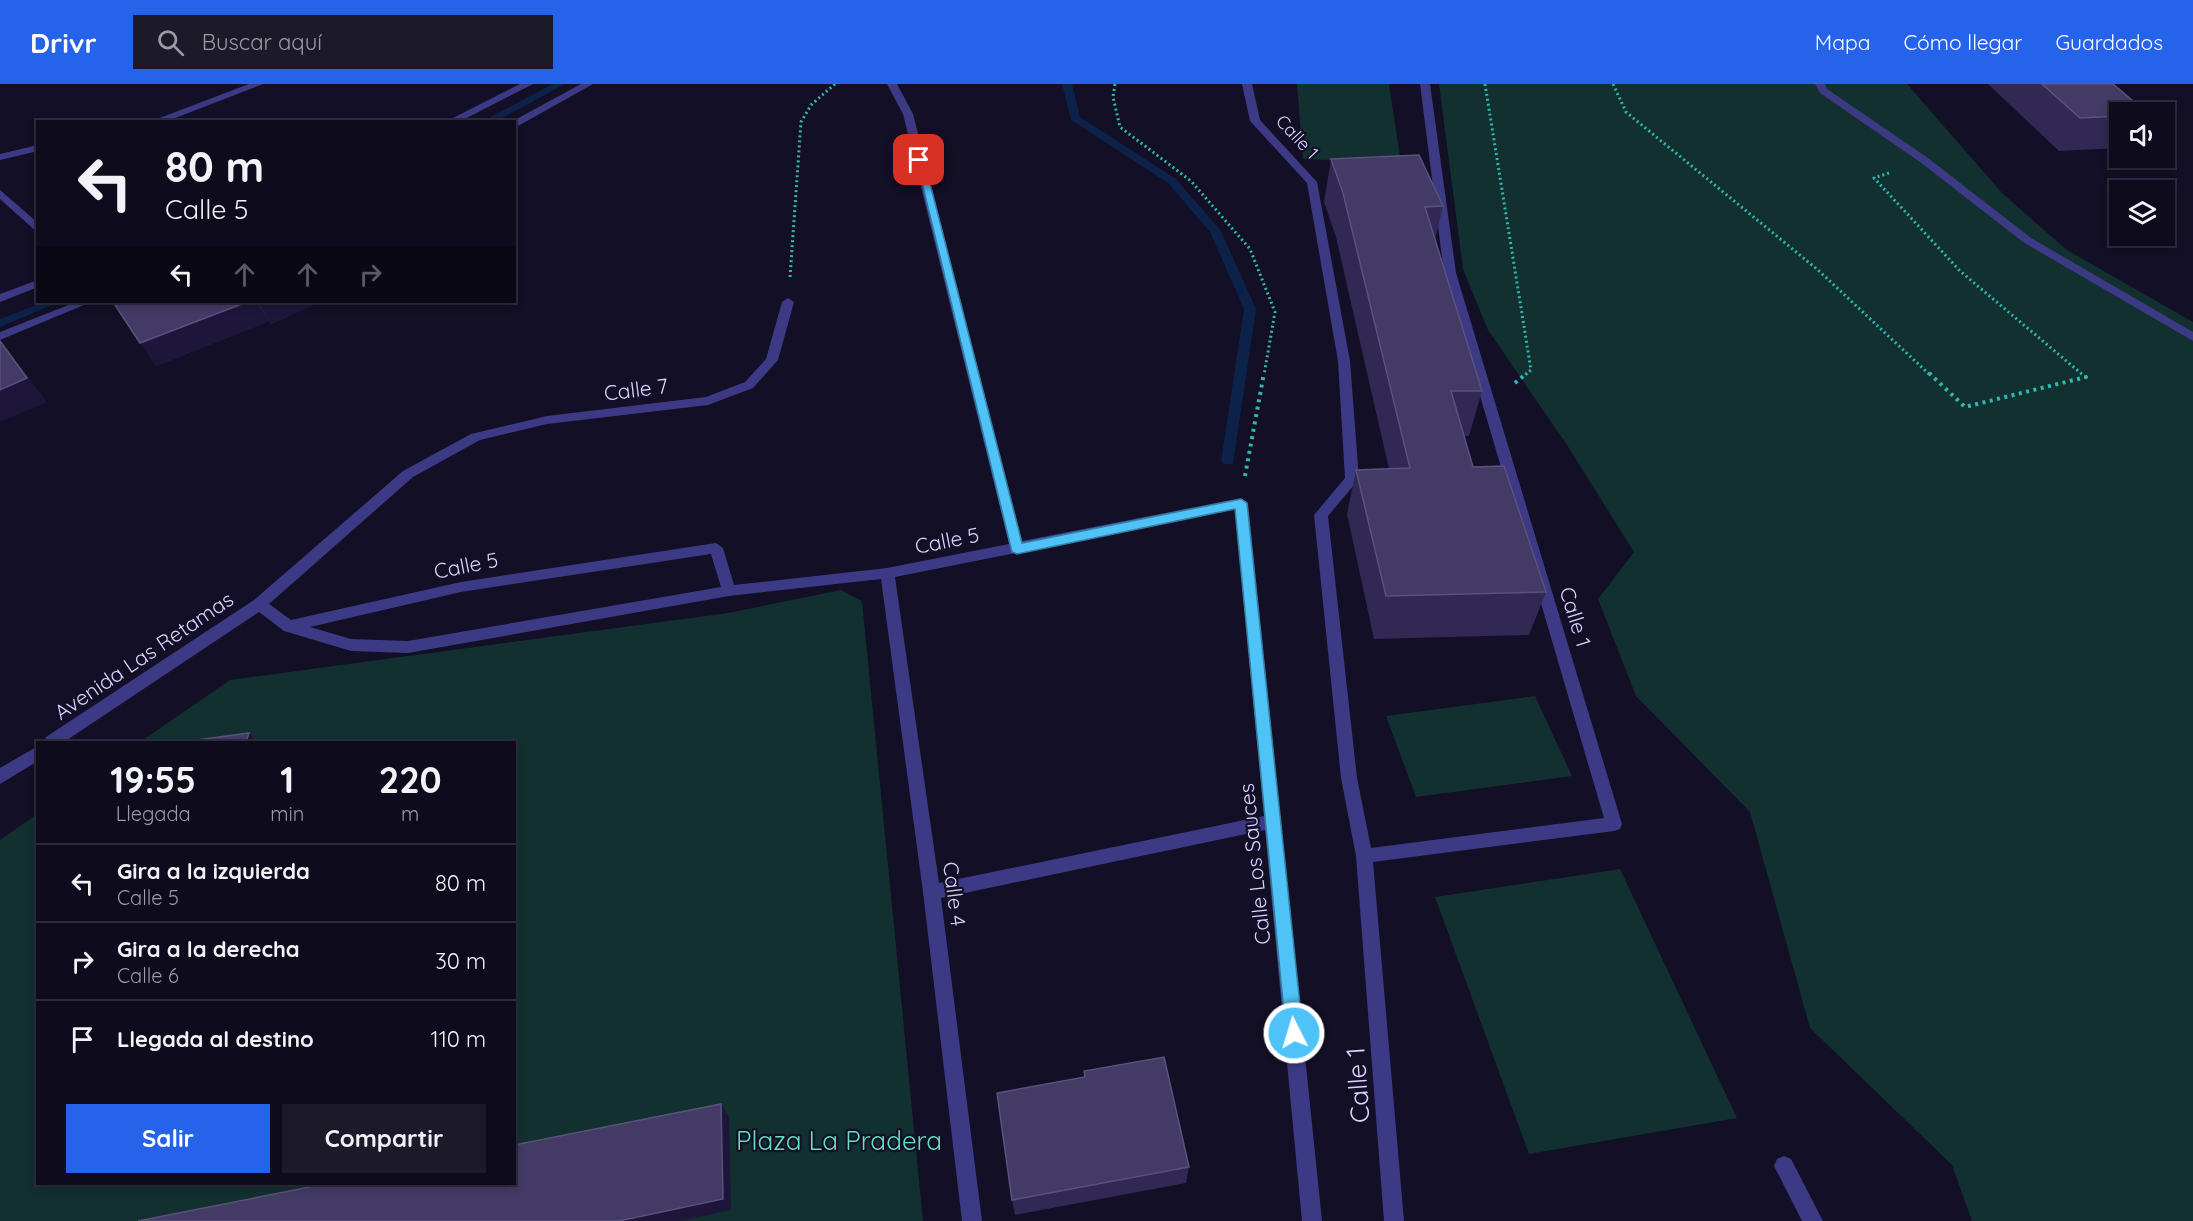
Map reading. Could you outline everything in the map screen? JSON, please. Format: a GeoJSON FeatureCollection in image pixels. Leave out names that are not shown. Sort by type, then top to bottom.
{"type":"FeatureCollection","features":[{"type":"Feature","properties":{"kind":"street"},"geometry":{"type":"LineString","coordinates":[[159,120],[258,84]]}},
{"type":"Feature","properties":{"kind":"street"},"geometry":{"type":"LineString","coordinates":[[454,120],[528,84]]}},
{"type":"Feature","properties":{"kind":"street"},"geometry":{"type":"LineString","coordinates":[[516,123],[588,84]]}},
{"type":"Feature","properties":{"kind":"street"},"geometry":{"type":"LineString","coordinates":[[892,84],[908,114],[1017,549]]}},
{"type":"Feature","properties":{"kind":"street","name":"Calle 1"},"geometry":{"type":"LineString","coordinates":[[1247,84],[1255,121],[1318,181],[1344,361],[1352,479],[1321,515],[1349,778],[1364,856],[1394,1221]]}},
{"type":"Feature","properties":{"kind":"street","name":"Calle 1"},"geometry":{"type":"LineString","coordinates":[[1364,856],[1614,824],[1450,273],[1431,177],[1425,84]]}},
{"type":"Feature","properties":{"kind":"street"},"geometry":{"type":"LineString","coordinates":[[1820,84],[1823,91],[1924,160],[2027,240],[2193,337]]}},
{"type":"Feature","properties":{"kind":"street"},"geometry":{"type":"LineString","coordinates":[[0,157],[36,148]]}},
{"type":"Feature","properties":{"kind":"street"},"geometry":{"type":"LineString","coordinates":[[0,193],[36,228]]}},
{"type":"Feature","properties":{"kind":"street"},"geometry":{"type":"LineString","coordinates":[[0,298],[36,284]]}},
{"type":"Feature","properties":{"kind":"street","name":"Calle 7"},"geometry":{"type":"LineString","coordinates":[[259,604],[408,474],[476,437],[547,420],[708,402],[749,385],[772,360],[788,302]]}},
{"type":"Feature","properties":{"kind":"street"},"geometry":{"type":"LineString","coordinates":[[0,336],[82,303]]}},
{"type":"Feature","properties":{"kind":"street","name":"Calle 5"},"geometry":{"type":"LineString","coordinates":[[259,604],[289,627],[351,645],[408,647],[729,591],[887,573],[1241,503]]}},
{"type":"Feature","properties":{"kind":"street","name":"Calle Los Sauces"},"geometry":{"type":"LineString","coordinates":[[1241,503],[1312,1221]]}},
{"type":"Feature","properties":{"kind":"street","name":"Calle 5"},"geometry":{"type":"LineString","coordinates":[[289,627],[461,587],[716,548],[729,591]]}},
{"type":"Feature","properties":{"kind":"street","name":"Calle 4"},"geometry":{"type":"LineString","coordinates":[[887,573],[932,892],[972,1221]]}},
{"type":"Feature","properties":{"kind":"street","name":"Avenida Las Retamas"},"geometry":{"type":"LineString","coordinates":[[54,741],[259,604]]}},
{"type":"Feature","properties":{"kind":"street"},"geometry":{"type":"LineString","coordinates":[[0,777],[36,753]]}},
{"type":"Feature","properties":{"kind":"street"},"geometry":{"type":"LineString","coordinates":[[932,892],[1274,821]]}},
{"type":"Feature","properties":{"kind":"street"},"geometry":{"type":"LineString","coordinates":[[1784,1166],[1813,1221]]}},
{"type":"Feature","properties":{"kind":"path"},"geometry":{"type":"LineString","coordinates":[[788,302],[801,122],[811,105],[835,84]]}},
{"type":"Feature","properties":{"kind":"path"},"geometry":{"type":"LineString","coordinates":[[1115,84],[1113,97],[1120,127],[1191,181],[1250,249],[1275,312],[1241,503]]}},
{"type":"Feature","properties":{"kind":"path"},"geometry":{"type":"LineString","coordinates":[[1485,84],[1531,370],[1489,405]]}},
{"type":"Feature","properties":{"kind":"path"},"geometry":{"type":"LineString","coordinates":[[1613,84],[1626,112],[1818,270],[1965,407],[2086,378],[1960,271],[1874,178],[1924,160]]}},
{"type":"Feature","properties":{"kind":"green space"},"geometry":{"type":"Polygon","coordinates":[[[1297,84],[1389,84],[1401,163],[1303,159],[1297,84]]]}},
{"type":"Feature","properties":{"kind":"green space"},"geometry":{"type":"Polygon","coordinates":[[[1439,84],[1907,84],[2003,194],[2067,250],[2193,322],[2193,1221],[1972,1221],[1952,1165],[1810,1028],[1750,812],[1636,696],[1598,599],[1634,552],[1567,445],[1488,330],[1463,269],[1439,84]]]}},
{"type":"Feature","properties":{"kind":"green space","name":"Plaza La Pradera"},"geometry":{"type":"Polygon","coordinates":[[[841,590],[862,601],[923,1221],[0,1221],[0,840],[36,815],[36,1185],[516,1185],[516,741],[141,741],[230,680],[728,613],[841,590]]]}},
{"type":"Feature","properties":{"kind":"green space"},"geometry":{"type":"Polygon","coordinates":[[[1535,696],[1572,776],[1416,797],[1386,716],[1535,696]]]}},
{"type":"Feature","properties":{"kind":"green space"},"geometry":{"type":"Polygon","coordinates":[[[1620,869],[1737,1118],[1529,1154],[1435,897],[1620,869]]]}},
{"type":"Feature","properties":{"kind":"building"},"geometry":{"type":"Polygon","coordinates":[[[2042,84],[2113,84],[2134,102],[2109,102],[2109,117],[2080,118],[2042,84]]]}},
{"type":"Feature","properties":{"kind":"building"},"geometry":{"type":"Polygon","coordinates":[[[1419,155],[1443,206],[1425,207],[1482,391],[1451,391],[1473,467],[1504,466],[1546,592],[1386,596],[1356,470],[1410,468],[1343,193],[1331,159],[1419,155]]]}},
{"type":"Feature","properties":{"kind":"building"},"geometry":{"type":"Polygon","coordinates":[[[114,303],[244,303],[140,343],[114,303]]]}},
{"type":"Feature","properties":{"kind":"building"},"geometry":{"type":"Polygon","coordinates":[[[0,341],[27,378],[0,390],[0,341]]]}},
{"type":"Feature","properties":{"kind":"building"},"geometry":{"type":"Polygon","coordinates":[[[249,733],[246,741],[189,741],[249,733]]]}},
{"type":"Feature","properties":{"kind":"building"},"geometry":{"type":"Polygon","coordinates":[[[1164,1057],[1189,1167],[1012,1200],[997,1093],[1085,1077],[1084,1071],[1164,1057]]]}},
{"type":"Feature","properties":{"kind":"building"},"geometry":{"type":"Polygon","coordinates":[[[721,1104],[723,1199],[619,1221],[138,1221],[320,1185],[516,1185],[516,1145],[721,1104]]]}},
{"type":"Feature","properties":{"kind":"waterway"},"geometry":{"type":"LineString","coordinates":[[490,120],[560,84]]}},
{"type":"Feature","properties":{"kind":"waterway"},"geometry":{"type":"LineString","coordinates":[[1067,84],[1075,118],[1172,181],[1215,231],[1250,309],[1228,461]]}},
{"type":"Feature","properties":{"kind":"waterway"},"geometry":{"type":"LineString","coordinates":[[0,323],[50,303]]}},
{"type":"Feature","properties":{"kind":"route"},"geometry":{"type":"LineString","coordinates":[[919,160],[1017,549],[1241,503],[1294,1033]]}}]}
